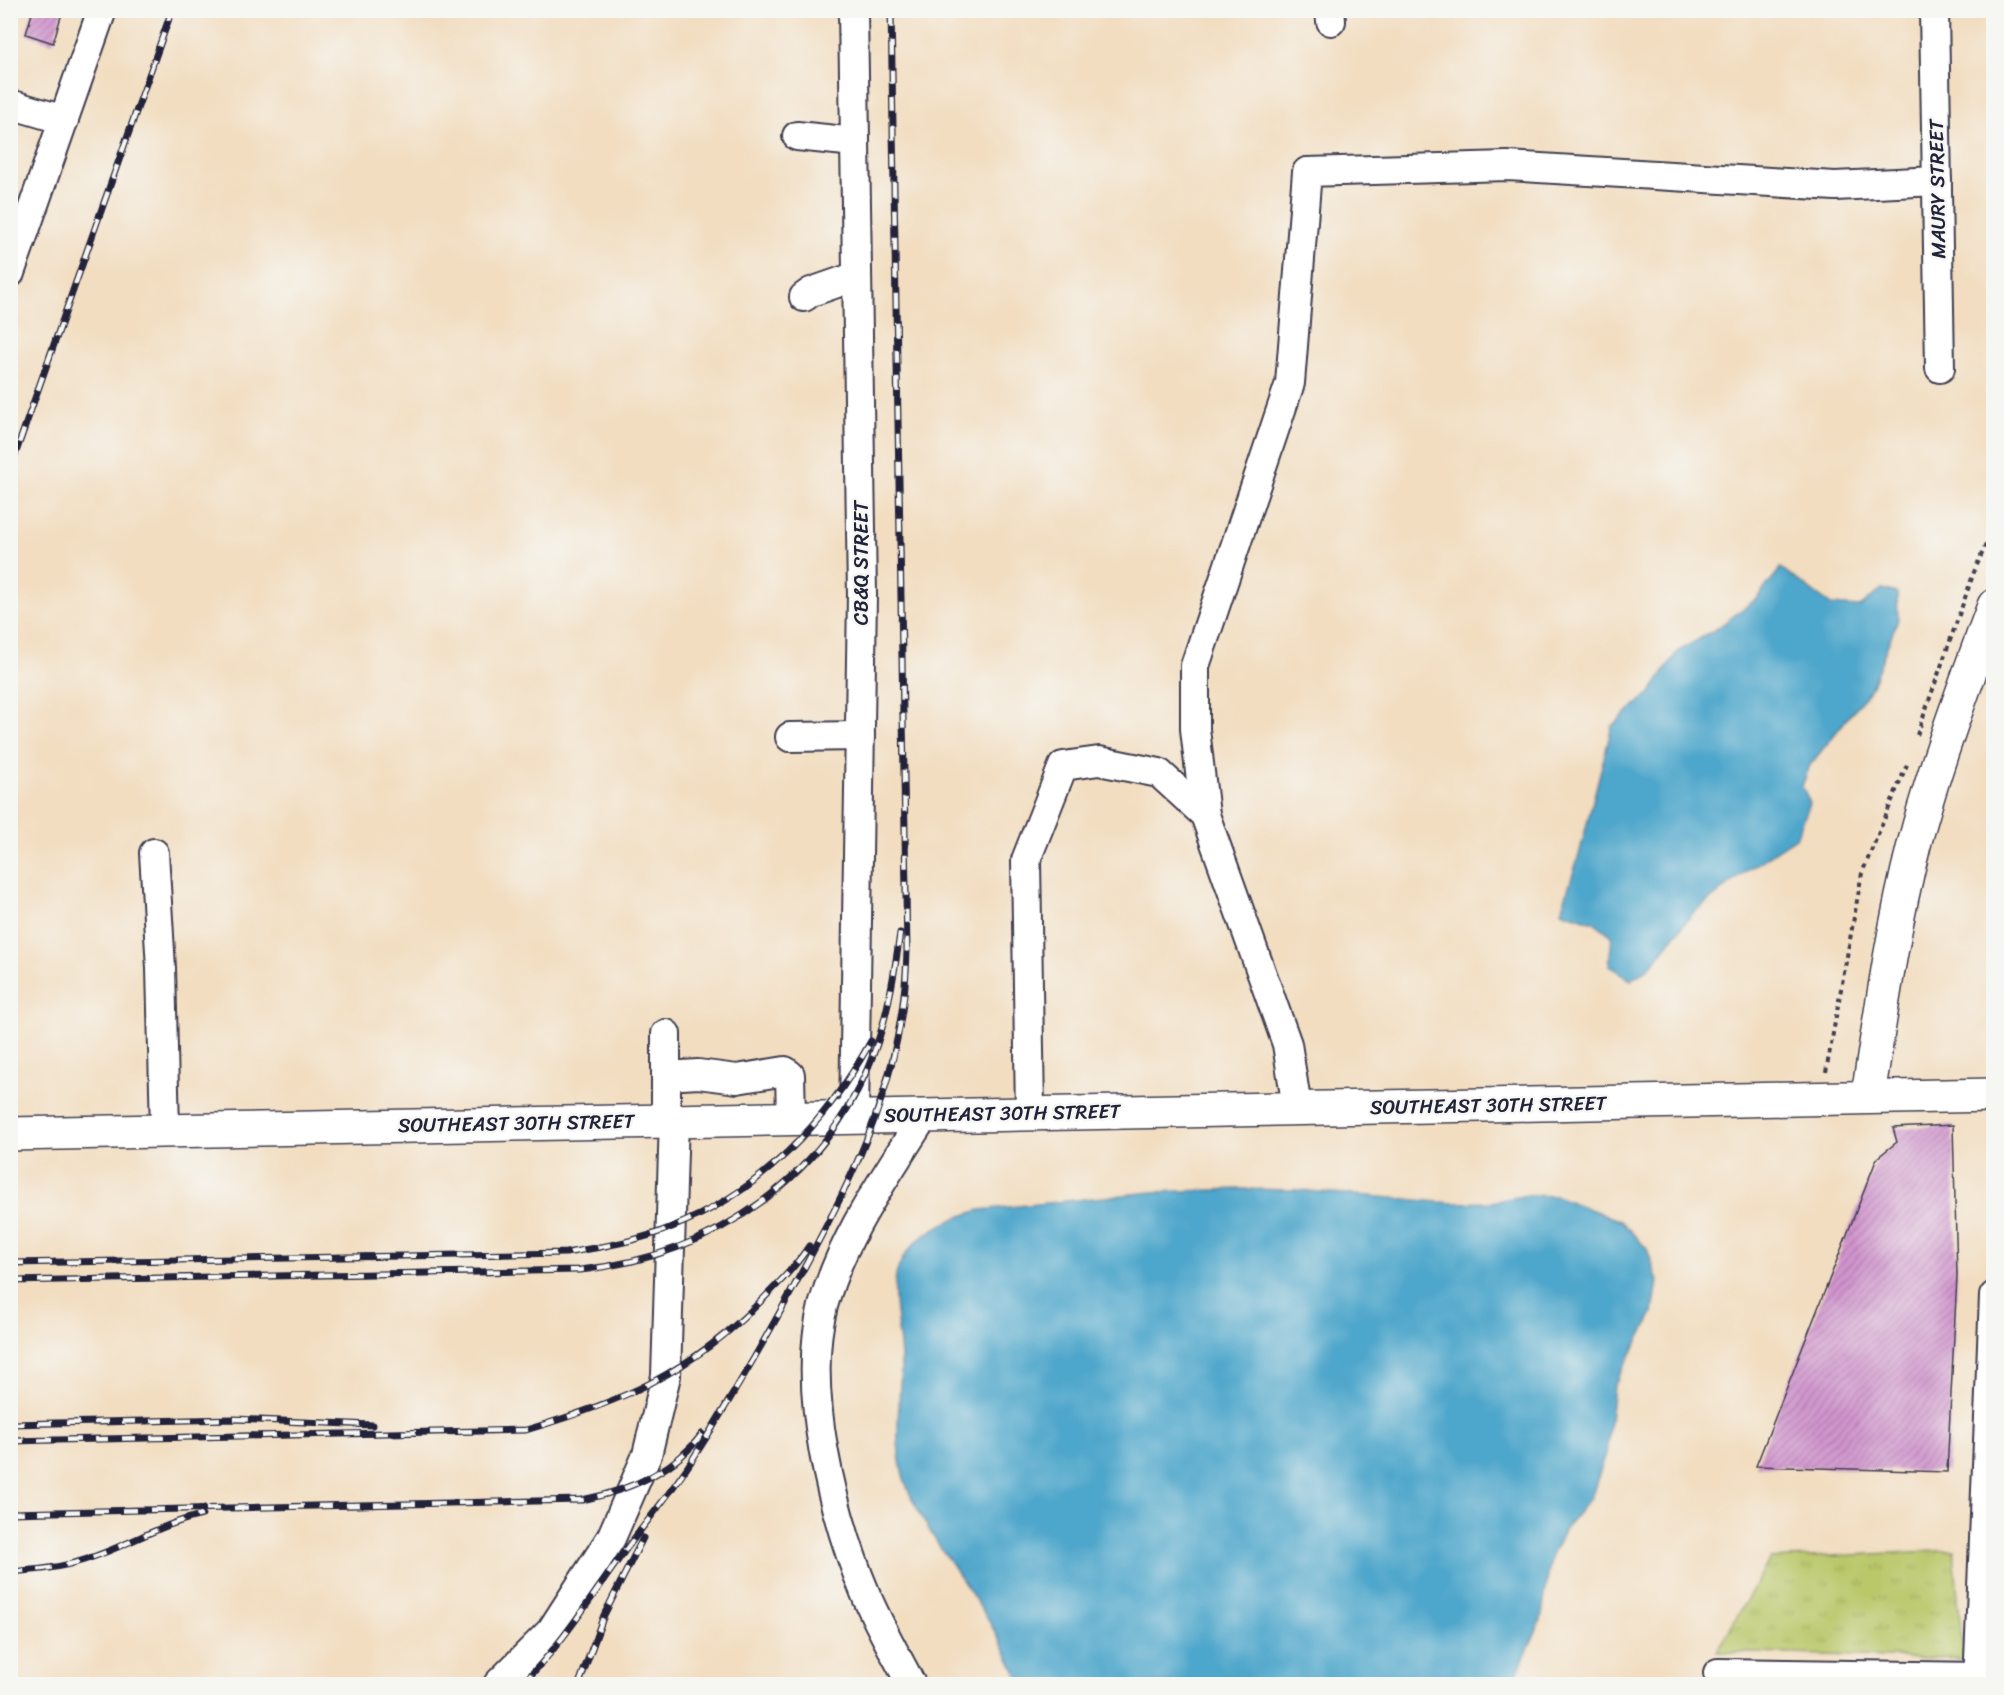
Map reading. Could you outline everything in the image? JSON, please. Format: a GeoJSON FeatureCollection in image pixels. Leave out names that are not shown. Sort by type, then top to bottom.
{"type":"FeatureCollection","features":[{"type":"Feature","properties":{"kind":"main road"},"geometry":{"type":"LineString","coordinates":[[1868,1096],[1889,961],[1914,845],[1946,739],[1994,606]]}},
{"type":"Feature","properties":{"kind":"main road","name":"SOUTHEAST 30TH STREET"},"geometry":{"type":"LineString","coordinates":[[10,1134],[926,1114],[1994,1095]]}},
{"type":"Feature","properties":{"kind":"street"},"geometry":{"type":"LineString","coordinates":[[10,273],[102,10]]}},
{"type":"Feature","properties":{"kind":"street","name":"CB&Q STREET"},"geometry":{"type":"LineString","coordinates":[[854,10],[862,595],[854,1116]]}},
{"type":"Feature","properties":{"kind":"street","name":"MAURY STREET"},"geometry":{"type":"LineString","coordinates":[[1934,10],[1940,368]]}},
{"type":"Feature","properties":{"kind":"street"},"geometry":{"type":"LineString","coordinates":[[10,104],[64,120]]}},
{"type":"Feature","properties":{"kind":"street"},"geometry":{"type":"LineString","coordinates":[[797,136],[855,142]]}},
{"type":"Feature","properties":{"kind":"street"},"geometry":{"type":"LineString","coordinates":[[1298,1108],[1287,1044],[1205,815],[1195,729],[1195,666],[1290,383],[1307,172],[1507,166],[1835,186],[1937,181]]}},
{"type":"Feature","properties":{"kind":"street"},"geometry":{"type":"LineString","coordinates":[[804,297],[811,292],[857,276]]}},
{"type":"Feature","properties":{"kind":"street"},"geometry":{"type":"LineString","coordinates":[[790,737],[860,736]]}},
{"type":"Feature","properties":{"kind":"street"},"geometry":{"type":"LineString","coordinates":[[1030,1113],[1026,860],[1063,766],[1099,761],[1159,773],[1205,815]]}},
{"type":"Feature","properties":{"kind":"street"},"geometry":{"type":"LineString","coordinates":[[154,853],[161,968],[165,1130]]}},
{"type":"Feature","properties":{"kind":"street"},"geometry":{"type":"LineString","coordinates":[[498,1684],[551,1631],[611,1538],[637,1483],[647,1455],[666,1376],[672,1251],[666,1034]]}},
{"type":"Feature","properties":{"kind":"street"},"geometry":{"type":"LineString","coordinates":[[666,1076],[698,1074],[737,1079],[785,1071],[790,1075],[791,1117]]}},
{"type":"Feature","properties":{"kind":"street"},"geometry":{"type":"LineString","coordinates":[[911,1684],[866,1595],[842,1525],[817,1409],[814,1362],[823,1306],[852,1236],[868,1203],[926,1114]]}},
{"type":"Feature","properties":{"kind":"street"},"geometry":{"type":"LineString","coordinates":[[1718,1673],[1979,1681],[1994,1296]]}},
{"type":"Feature","properties":{"kind":"green space"},"geometry":{"type":"Polygon","coordinates":[[[1954,1550],[1963,1659],[1717,1652],[1770,1559],[1954,1550]]]}},
{"type":"Feature","properties":{"kind":"water"},"geometry":{"type":"Polygon","coordinates":[[[1781,568],[1831,605],[1860,607],[1882,589],[1897,593],[1898,619],[1870,690],[1810,765],[1802,786],[1810,803],[1796,838],[1749,869],[1692,914],[1650,967],[1631,980],[1609,965],[1612,936],[1594,922],[1561,911],[1579,855],[1612,726],[1651,692],[1677,652],[1716,629],[1756,599],[1781,568]]]}},
{"type":"Feature","properties":{"kind":"water"},"geometry":{"type":"Polygon","coordinates":[[[1297,1190],[1452,1203],[1491,1202],[1527,1195],[1556,1196],[1621,1221],[1647,1249],[1658,1281],[1653,1313],[1614,1386],[1606,1455],[1591,1497],[1565,1529],[1551,1558],[1541,1620],[1518,1672],[1517,1684],[1021,1684],[987,1617],[921,1516],[902,1472],[898,1440],[901,1350],[895,1289],[898,1269],[912,1247],[932,1230],[956,1218],[980,1210],[1152,1192],[1297,1190]]]}},
{"type":"Feature","properties":{"kind":"building"},"geometry":{"type":"Polygon","coordinates":[[[33,10],[63,10],[53,43],[26,34],[33,10]]]}},
{"type":"Feature","properties":{"kind":"building"},"geometry":{"type":"Polygon","coordinates":[[[1953,1125],[1957,1276],[1947,1472],[1756,1466],[1877,1158],[1897,1142],[1893,1128],[1953,1125]]]}},
{"type":"Feature","properties":{"kind":"railway"},"geometry":{"type":"LineString","coordinates":[[10,469],[172,10]]}},
{"type":"Feature","properties":{"kind":"railway"},"geometry":{"type":"LineString","coordinates":[[522,1684],[564,1636],[678,1480],[750,1364],[843,1193],[875,1117],[888,1078],[897,1038],[904,996],[907,951],[891,10]]}},
{"type":"Feature","properties":{"kind":"railway"},"geometry":{"type":"LineString","coordinates":[[10,1281],[580,1270],[630,1262],[677,1247],[721,1227],[762,1201],[799,1170],[831,1133],[857,1091],[877,1044],[894,975],[900,933]]}},
{"type":"Feature","properties":{"kind":"railway"},"geometry":{"type":"LineString","coordinates":[[10,1263],[566,1253],[633,1240],[672,1227],[704,1212],[734,1195],[762,1174],[812,1127],[853,1071],[871,1041]]}},
{"type":"Feature","properties":{"kind":"railway"},"geometry":{"type":"LineString","coordinates":[[10,1441],[526,1430],[623,1396],[653,1382],[708,1348],[761,1301],[809,1246]]}},
{"type":"Feature","properties":{"kind":"railway"},"geometry":{"type":"LineString","coordinates":[[10,1424],[234,1419],[372,1425]]}},
{"type":"Feature","properties":{"kind":"railway"},"geometry":{"type":"LineString","coordinates":[[10,1513],[582,1500],[615,1491],[648,1478],[678,1459],[702,1434]]}},
{"type":"Feature","properties":{"kind":"railway"},"geometry":{"type":"LineString","coordinates":[[10,1572],[75,1563],[172,1524],[202,1515]]}},
{"type":"Feature","properties":{"kind":"railway"},"geometry":{"type":"LineString","coordinates":[[579,1684],[604,1615],[643,1538]]}}]}
